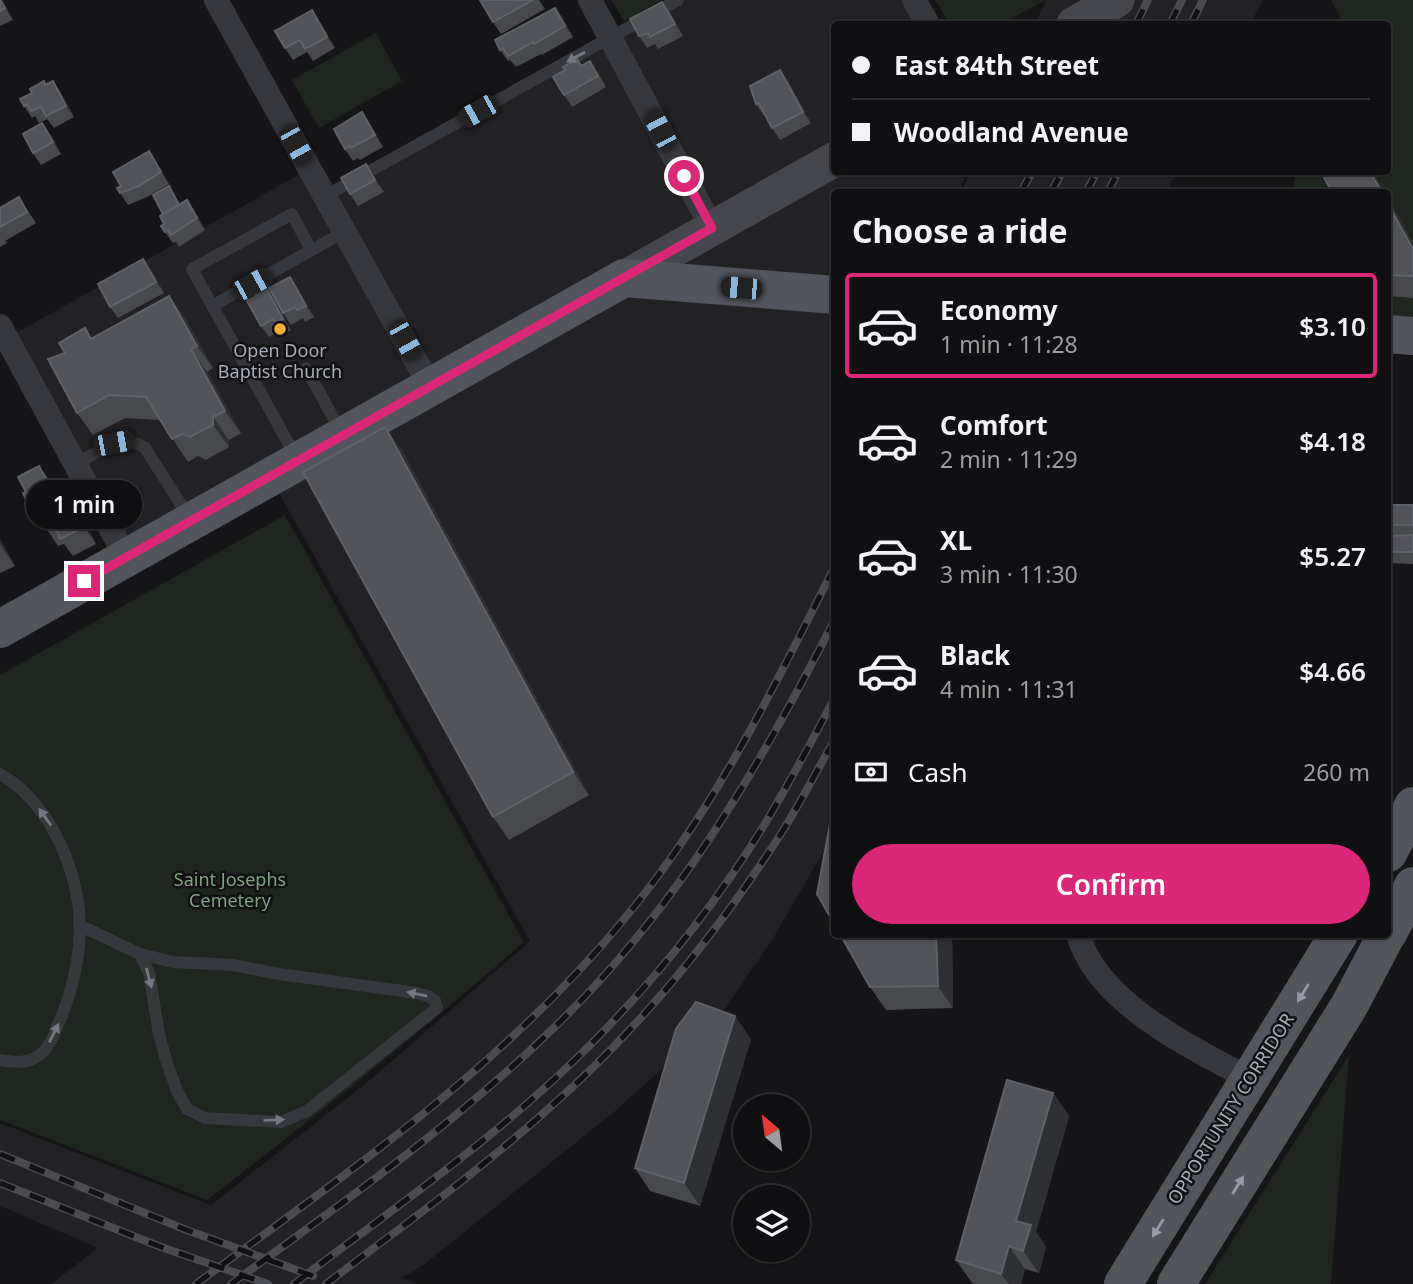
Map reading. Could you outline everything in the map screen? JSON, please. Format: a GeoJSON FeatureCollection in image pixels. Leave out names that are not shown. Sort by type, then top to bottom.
{"type":"FeatureCollection","features":[{"type":"Feature","properties":{"kind":"main road"},"geometry":{"type":"LineString","coordinates":[[1079,21],[1117,0]]}},
{"type":"Feature","properties":{"kind":"main road"},"geometry":{"type":"LineString","coordinates":[[0,629],[831,161]]}},
{"type":"Feature","properties":{"kind":"main road"},"geometry":{"type":"LineString","coordinates":[[624,278],[831,295]]}},
{"type":"Feature","properties":{"kind":"main road"},"geometry":{"type":"LineString","coordinates":[[1391,334],[1413,336]]}},
{"type":"Feature","properties":{"kind":"main road"},"geometry":{"type":"LineString","coordinates":[[1391,847],[1413,806]]}},
{"type":"Feature","properties":{"kind":"main road"},"geometry":{"type":"LineString","coordinates":[[1391,927],[1413,886]]}},
{"type":"Feature","properties":{"kind":"main road","name":"OPPORTUNITY CORRIDOR"},"geometry":{"type":"LineString","coordinates":[[1123,1284],[1337,938]]}},
{"type":"Feature","properties":{"kind":"main road"},"geometry":{"type":"LineString","coordinates":[[1176,1284],[1349,1006],[1385,938]]}},
{"type":"Feature","properties":{"kind":"street"},"geometry":{"type":"LineString","coordinates":[[216,0],[430,386]]}},
{"type":"Feature","properties":{"kind":"street"},"geometry":{"type":"LineString","coordinates":[[590,0],[712,228]]}},
{"type":"Feature","properties":{"kind":"street"},"geometry":{"type":"LineString","coordinates":[[914,0],[926,21]]}},
{"type":"Feature","properties":{"kind":"street"},"geometry":{"type":"LineString","coordinates":[[2,335],[126,557]]}},
{"type":"Feature","properties":{"kind":"street"},"geometry":{"type":"LineString","coordinates":[[1079,938],[1082,948],[1097,971],[1135,1010],[1159,1027],[1250,1079]]}},
{"type":"Feature","properties":{"kind":"lane"},"geometry":{"type":"LineString","coordinates":[[325,196],[678,0]]}},
{"type":"Feature","properties":{"kind":"lane"},"geometry":{"type":"LineString","coordinates":[[298,460],[192,269],[292,214],[311,250]]}},
{"type":"Feature","properties":{"kind":"lane"},"geometry":{"type":"LineString","coordinates":[[212,306],[344,232]]}},
{"type":"Feature","properties":{"kind":"lane"},"geometry":{"type":"LineString","coordinates":[[306,368],[342,435]]}},
{"type":"Feature","properties":{"kind":"lane"},"geometry":{"type":"LineString","coordinates":[[76,465],[114,443],[128,440],[137,442],[145,447],[191,521]]}},
{"type":"Feature","properties":{"kind":"lane"},"geometry":{"type":"LineString","coordinates":[[0,774],[11,780],[42,811],[56,834],[74,888],[79,925],[78,957],[71,990],[64,1012],[45,1051],[18,1064],[0,1060]]}},
{"type":"Feature","properties":{"kind":"lane"},"geometry":{"type":"LineString","coordinates":[[79,925],[140,954],[173,961],[233,965],[417,993],[435,1001],[437,1008],[307,1111],[281,1122],[205,1118],[187,1109],[171,1075],[159,1034],[149,973],[140,954]]}},
{"type":"Feature","properties":{"kind":"shaded area"},"geometry":{"type":"Polygon","coordinates":[[[678,0],[914,0],[926,21],[831,21],[831,175],[966,175],[960,189],[831,189],[831,839],[772,940],[718,1019],[615,1111],[425,1264],[402,1278],[417,1284],[51,1284],[98,1248],[0,1206],[0,1123],[211,1205],[370,1080],[530,941],[270,477],[126,557],[7,338],[309,169],[324,196],[678,0]]]}},
{"type":"Feature","properties":{"kind":"shaded area"},"geometry":{"type":"Polygon","coordinates":[[[1046,0],[1263,0],[1252,21],[1036,21],[1046,0]]]}},
{"type":"Feature","properties":{"kind":"shaded area"},"geometry":{"type":"Polygon","coordinates":[[[969,175],[1175,175],[1168,189],[962,189],[969,175]]]}},
{"type":"Feature","properties":{"kind":"green space"},"geometry":{"type":"Polygon","coordinates":[[[611,0],[661,0],[624,21],[611,0]]]}},
{"type":"Feature","properties":{"kind":"green space"},"geometry":{"type":"Polygon","coordinates":[[[935,0],[1046,0],[1007,21],[948,21],[935,0]]]}},
{"type":"Feature","properties":{"kind":"green space"},"geometry":{"type":"Polygon","coordinates":[[[1331,0],[1413,0],[1413,336],[1391,334],[1391,189],[1293,189],[1296,175],[1391,175],[1391,21],[1342,21],[1331,0]]]}},
{"type":"Feature","properties":{"kind":"green space"},"geometry":{"type":"Polygon","coordinates":[[[376,33],[402,81],[319,128],[292,80],[376,33]]]}},
{"type":"Feature","properties":{"kind":"green space","name":"Saint Josephs Cemetery"},"geometry":{"type":"Polygon","coordinates":[[[285,515],[524,942],[367,1074],[207,1200],[0,1120],[0,675],[285,515]]]}},
{"type":"Feature","properties":{"kind":"green space"},"geometry":{"type":"Polygon","coordinates":[[[1349,1055],[1331,1284],[1205,1284],[1349,1055]]]}},
{"type":"Feature","properties":{"kind":"building"},"geometry":{"type":"Polygon","coordinates":[[[480,0],[533,0],[493,22],[480,0]]]}},
{"type":"Feature","properties":{"kind":"building"},"geometry":{"type":"Polygon","coordinates":[[[662,2],[675,24],[650,37],[648,33],[639,36],[630,19],[662,2]]]}},
{"type":"Feature","properties":{"kind":"building"},"geometry":{"type":"Polygon","coordinates":[[[555,8],[565,26],[508,56],[503,48],[500,50],[495,40],[555,8]]]}},
{"type":"Feature","properties":{"kind":"building"},"geometry":{"type":"Polygon","coordinates":[[[312,10],[327,37],[305,49],[300,40],[285,48],[275,31],[312,10]]]}},
{"type":"Feature","properties":{"kind":"building"},"geometry":{"type":"Polygon","coordinates":[[[577,59],[581,66],[590,61],[598,76],[564,95],[553,77],[577,59]]]}},
{"type":"Feature","properties":{"kind":"building"},"geometry":{"type":"Polygon","coordinates":[[[780,70],[803,112],[772,128],[759,103],[756,104],[750,86],[780,70]]]}},
{"type":"Feature","properties":{"kind":"building"},"geometry":{"type":"Polygon","coordinates":[[[44,81],[45,85],[53,81],[66,106],[46,116],[41,107],[31,111],[20,99],[32,93],[30,89],[44,81]]]}},
{"type":"Feature","properties":{"kind":"building"},"geometry":{"type":"Polygon","coordinates":[[[362,112],[375,135],[345,149],[334,129],[362,112]]]}},
{"type":"Feature","properties":{"kind":"building"},"geometry":{"type":"Polygon","coordinates":[[[42,123],[53,142],[33,153],[23,134],[42,123]]]}},
{"type":"Feature","properties":{"kind":"building"},"geometry":{"type":"Polygon","coordinates":[[[149,151],[161,172],[139,186],[120,193],[117,188],[121,186],[113,172],[149,151]]]}},
{"type":"Feature","properties":{"kind":"building"},"geometry":{"type":"Polygon","coordinates":[[[366,164],[375,180],[350,194],[341,178],[366,164]]]}},
{"type":"Feature","properties":{"kind":"building"},"geometry":{"type":"Polygon","coordinates":[[[1323,175],[1372,175],[1380,189],[1330,189],[1323,175]]]}},
{"type":"Feature","properties":{"kind":"building"},"geometry":{"type":"Polygon","coordinates":[[[169,186],[179,205],[163,214],[153,195],[169,186]]]}},
{"type":"Feature","properties":{"kind":"building"},"geometry":{"type":"Polygon","coordinates":[[[19,197],[27,212],[0,227],[0,208],[19,197]]]}},
{"type":"Feature","properties":{"kind":"building"},"geometry":{"type":"Polygon","coordinates":[[[187,200],[197,218],[171,235],[168,230],[165,232],[160,216],[187,200]]]}},
{"type":"Feature","properties":{"kind":"building"},"geometry":{"type":"Polygon","coordinates":[[[1391,209],[1413,249],[1413,276],[1391,275],[1391,209]]]}},
{"type":"Feature","properties":{"kind":"building"},"geometry":{"type":"Polygon","coordinates":[[[143,259],[156,282],[110,307],[98,284],[143,259]]]}},
{"type":"Feature","properties":{"kind":"building"},"geometry":{"type":"Polygon","coordinates":[[[290,277],[306,306],[297,310],[295,307],[283,313],[269,288],[290,277]]]}},
{"type":"Feature","properties":{"kind":"building"},"geometry":{"type":"Polygon","coordinates":[[[265,286],[283,319],[275,323],[273,319],[261,326],[247,301],[256,296],[254,292],[265,286]]]}},
{"type":"Feature","properties":{"kind":"building"},"geometry":{"type":"Polygon","coordinates":[[[169,296],[197,346],[191,349],[225,411],[213,417],[213,425],[190,437],[182,434],[172,439],[146,397],[109,395],[77,413],[48,359],[65,353],[59,343],[85,328],[91,339],[169,296]]]}},
{"type":"Feature","properties":{"kind":"building"},"geometry":{"type":"Polygon","coordinates":[[[385,427],[573,772],[493,817],[303,472],[385,427]]]}},
{"type":"Feature","properties":{"kind":"building"},"geometry":{"type":"Polygon","coordinates":[[[39,466],[61,501],[59,502],[63,511],[73,506],[84,527],[60,539],[54,525],[46,529],[36,510],[32,512],[18,477],[39,466]]]}},
{"type":"Feature","properties":{"kind":"building"},"geometry":{"type":"Polygon","coordinates":[[[1391,505],[1413,505],[1413,525],[1391,525],[1391,505]]]}},
{"type":"Feature","properties":{"kind":"building"},"geometry":{"type":"Polygon","coordinates":[[[1413,535],[1413,552],[1391,552],[1391,536],[1413,535]]]}},
{"type":"Feature","properties":{"kind":"building"},"geometry":{"type":"Polygon","coordinates":[[[830,824],[831,824],[831,918],[817,894],[830,824]]]}},
{"type":"Feature","properties":{"kind":"building"},"geometry":{"type":"Polygon","coordinates":[[[842,938],[936,938],[938,986],[870,987],[842,938]]]}},
{"type":"Feature","properties":{"kind":"building"},"geometry":{"type":"Polygon","coordinates":[[[696,1002],[735,1016],[684,1183],[635,1168],[676,1029],[696,1002]]]}},
{"type":"Feature","properties":{"kind":"building"},"geometry":{"type":"Polygon","coordinates":[[[1007,1080],[1053,1093],[1016,1221],[1031,1225],[1023,1251],[1009,1246],[1001,1274],[956,1260],[1007,1080]]]}},
{"type":"Feature","properties":{"kind":"railway"},"geometry":{"type":"LineString","coordinates":[[1106,21],[1117,0]]}},
{"type":"Feature","properties":{"kind":"railway"},"geometry":{"type":"LineString","coordinates":[[1138,21],[1148,0]]}},
{"type":"Feature","properties":{"kind":"railway"},"geometry":{"type":"LineString","coordinates":[[1172,21],[1182,0]]}},
{"type":"Feature","properties":{"kind":"railway"},"geometry":{"type":"LineString","coordinates":[[1192,21],[1203,0]]}},
{"type":"Feature","properties":{"kind":"railway"},"geometry":{"type":"LineString","coordinates":[[1023,189],[1030,175]]}},
{"type":"Feature","properties":{"kind":"railway"},"geometry":{"type":"LineString","coordinates":[[1053,189],[1060,175]]}},
{"type":"Feature","properties":{"kind":"railway"},"geometry":{"type":"LineString","coordinates":[[1088,189],[1095,175]]}},
{"type":"Feature","properties":{"kind":"railway"},"geometry":{"type":"LineString","coordinates":[[1110,189],[1116,175]]}},
{"type":"Feature","properties":{"kind":"railway"},"geometry":{"type":"LineString","coordinates":[[196,1284],[322,1192],[444,1097],[503,1046],[611,935],[660,873],[709,800],[754,724],[831,574]]}},
{"type":"Feature","properties":{"kind":"railway"},"geometry":{"type":"LineString","coordinates":[[231,1284],[437,1130],[487,1089],[581,1001],[654,915],[712,835],[789,707],[831,627]]}},
{"type":"Feature","properties":{"kind":"railway"},"geometry":{"type":"LineString","coordinates":[[294,1284],[485,1139],[557,1077],[615,1019],[661,967],[725,885],[772,811],[831,705]]}},
{"type":"Feature","properties":{"kind":"railway"},"geometry":{"type":"LineString","coordinates":[[326,1284],[493,1156],[610,1051],[668,987],[722,920],[788,822],[831,746]]}},
{"type":"Feature","properties":{"kind":"railway"},"geometry":{"type":"LineString","coordinates":[[0,1154],[184,1229],[313,1276]]}},
{"type":"Feature","properties":{"kind":"railway"},"geometry":{"type":"LineString","coordinates":[[0,1183],[161,1247],[268,1284]]}},
{"type":"Feature","properties":{"kind":"place","name":"Open Door Baptist Church"},"geometry":{"type":"Point","coordinates":[280,329]}},
{"type":"Feature","properties":{"kind":"route"},"geometry":{"type":"LineString","coordinates":[[84,581],[712,228],[684,176]]}}]}
